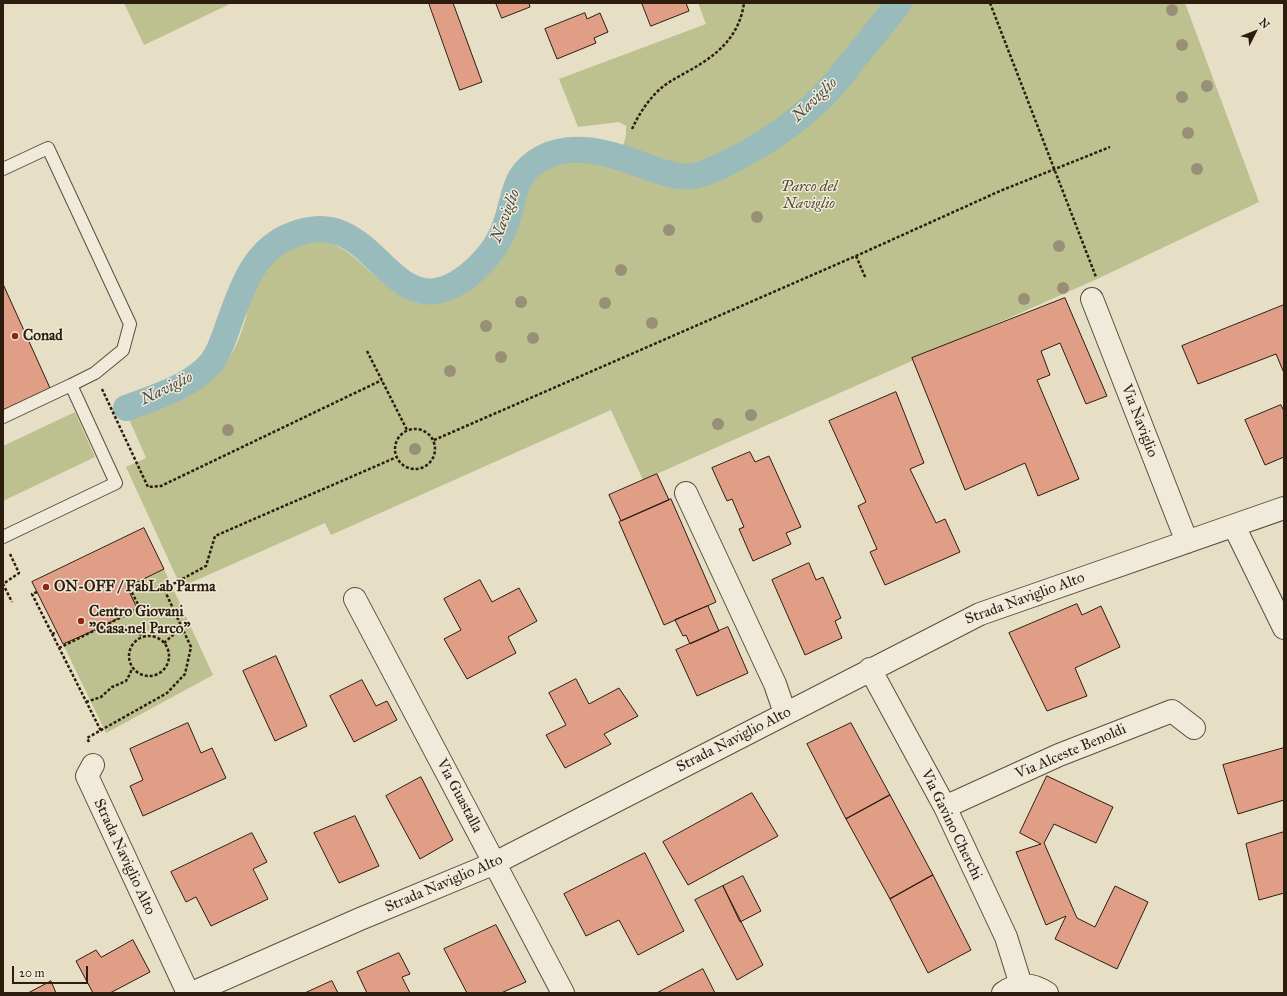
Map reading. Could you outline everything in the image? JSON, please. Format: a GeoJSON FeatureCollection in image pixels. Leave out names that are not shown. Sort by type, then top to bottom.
{"type":"FeatureCollection","features":[{"type":"Feature","properties":{"kind":"street","name":"Via Naviglio"},"geometry":{"type":"LineString","coordinates":[[1092,299],[1187,542]]}},
{"type":"Feature","properties":{"kind":"street"},"geometry":{"type":"LineString","coordinates":[[686,493],[775,684],[785,713]]}},
{"type":"Feature","properties":{"kind":"street","name":"Strada Naviglio Alto"},"geometry":{"type":"LineString","coordinates":[[192,993],[360,919],[495,863],[870,669],[980,614],[1284,508]]}},
{"type":"Feature","properties":{"kind":"street"},"geometry":{"type":"LineString","coordinates":[[1234,526],[1284,628]]}},
{"type":"Feature","properties":{"kind":"street","name":"Via Guastalla"},"geometry":{"type":"LineString","coordinates":[[355,599],[563,993]]}},
{"type":"Feature","properties":{"kind":"street","name":"Via Gavino Cherchi"},"geometry":{"type":"LineString","coordinates":[[870,669],[944,807],[1006,937],[1012,989]]}},
{"type":"Feature","properties":{"kind":"street","name":"Via Alceste Benoldi"},"geometry":{"type":"LineString","coordinates":[[944,807],[1059,756],[1172,711],[1194,728]]}},
{"type":"Feature","properties":{"kind":"street","name":"Strada Naviglio Alto"},"geometry":{"type":"LineString","coordinates":[[93,764],[87,776],[188,993]]}},
{"type":"Feature","properties":{"kind":"street"},"geometry":{"type":"LineString","coordinates":[[1012,989],[1037,987],[1047,993]]}},
{"type":"Feature","properties":{"kind":"lane"},"geometry":{"type":"LineString","coordinates":[[3,169],[48,148],[130,324],[123,350],[95,373],[3,417]]}},
{"type":"Feature","properties":{"kind":"lane"},"geometry":{"type":"LineString","coordinates":[[3,537],[116,483],[71,384]]}},
{"type":"Feature","properties":{"kind":"path"},"geometry":{"type":"LineString","coordinates":[[632,129],[640,114],[652,97],[660,89],[708,58],[727,42],[740,22],[744,3]]}},
{"type":"Feature","properties":{"kind":"path"},"geometry":{"type":"LineString","coordinates":[[990,3],[1096,279],[1092,299]]}},
{"type":"Feature","properties":{"kind":"path"},"geometry":{"type":"LineString","coordinates":[[434,440],[856,256],[1000,191],[1110,148]]}},
{"type":"Feature","properties":{"kind":"path"},"geometry":{"type":"LineString","coordinates":[[856,256],[866,279]]}},
{"type":"Feature","properties":{"kind":"path"},"geometry":{"type":"LineString","coordinates":[[367,352],[407,430]]}},
{"type":"Feature","properties":{"kind":"path"},"geometry":{"type":"LineString","coordinates":[[95,373],[148,486],[161,486],[382,380]]}},
{"type":"Feature","properties":{"kind":"path"},"geometry":{"type":"LineString","coordinates":[[418,428],[425,431],[434,440],[435,454],[432,460],[422,468],[409,468],[403,465],[397,457],[395,447],[396,440],[400,434],[407,430],[418,428]]}},
{"type":"Feature","properties":{"kind":"path"},"geometry":{"type":"LineString","coordinates":[[93,764],[98,759],[87,738],[167,693],[185,674],[191,647],[164,589],[206,566],[215,536],[397,457]]}},
{"type":"Feature","properties":{"kind":"path"},"geometry":{"type":"LineString","coordinates":[[8,550],[19,573],[3,584],[12,602]]}},
{"type":"Feature","properties":{"kind":"path"},"geometry":{"type":"LineString","coordinates":[[59,648],[140,608],[130,589],[142,583],[140,580]]}},
{"type":"Feature","properties":{"kind":"path"},"geometry":{"type":"LineString","coordinates":[[37,592],[32,594],[101,731]]}},
{"type":"Feature","properties":{"kind":"path"},"geometry":{"type":"LineString","coordinates":[[102,627],[109,633],[124,630],[130,631],[159,638],[164,643],[168,648],[169,661],[161,672],[149,676],[142,675],[137,672],[129,661],[130,648],[134,642],[139,638],[146,636]]}},
{"type":"Feature","properties":{"kind":"path"},"geometry":{"type":"LineString","coordinates":[[164,643],[182,627]]}},
{"type":"Feature","properties":{"kind":"path"},"geometry":{"type":"LineString","coordinates":[[52,634],[57,632]]}},
{"type":"Feature","properties":{"kind":"path"},"geometry":{"type":"LineString","coordinates":[[86,702],[101,697],[112,687],[126,681],[132,667]]}},
{"type":"Feature","properties":{"kind":"green space"},"geometry":{"type":"Polygon","coordinates":[[[124,3],[232,3],[144,45],[124,3]]]}},
{"type":"Feature","properties":{"kind":"green space","name":"Parco del Naviglio"},"geometry":{"type":"Polygon","coordinates":[[[698,3],[1185,3],[1259,202],[1097,279],[643,480],[611,410],[331,535],[325,523],[181,587],[126,467],[146,458],[126,412],[168,401],[195,389],[218,372],[230,357],[238,342],[246,318],[250,294],[259,276],[277,255],[302,242],[314,240],[328,242],[342,249],[394,291],[409,299],[424,304],[434,303],[454,296],[478,282],[497,262],[507,248],[516,228],[528,189],[534,178],[549,163],[569,156],[580,155],[602,159],[617,166],[626,136],[626,126],[619,122],[578,127],[559,79],[706,24],[698,3]]]}},
{"type":"Feature","properties":{"kind":"green space"},"geometry":{"type":"Polygon","coordinates":[[[75,412],[95,457],[3,501],[3,446],[75,412]]]}},
{"type":"Feature","properties":{"kind":"green space"},"geometry":{"type":"Polygon","coordinates":[[[164,569],[213,675],[106,733],[63,644],[137,608],[127,587],[164,569]]]}},
{"type":"Feature","properties":{"kind":"building"},"geometry":{"type":"Polygon","coordinates":[[[429,3],[453,3],[482,82],[460,90],[429,3]]]}},
{"type":"Feature","properties":{"kind":"building"},"geometry":{"type":"Polygon","coordinates":[[[496,3],[529,3],[530,7],[502,18],[496,3]]]}},
{"type":"Feature","properties":{"kind":"building"},"geometry":{"type":"Polygon","coordinates":[[[642,3],[686,3],[689,11],[651,26],[642,3]]]}},
{"type":"Feature","properties":{"kind":"building"},"geometry":{"type":"Polygon","coordinates":[[[585,13],[587,19],[600,13],[608,32],[594,38],[596,43],[557,59],[545,29],[585,13]]]}},
{"type":"Feature","properties":{"kind":"building","name":"Conad"},"geometry":{"type":"Polygon","coordinates":[[[3,284],[50,388],[3,410],[3,284]]]}},
{"type":"Feature","properties":{"kind":"building"},"geometry":{"type":"Polygon","coordinates":[[[1065,298],[1107,396],[1086,404],[1060,343],[1041,351],[1050,375],[1037,380],[1079,479],[1038,496],[1025,463],[965,490],[912,358],[1065,298]]]}},
{"type":"Feature","properties":{"kind":"building"},"geometry":{"type":"Polygon","coordinates":[[[1284,305],[1284,373],[1276,354],[1198,384],[1182,346],[1284,305]]]}},
{"type":"Feature","properties":{"kind":"building"},"geometry":{"type":"Polygon","coordinates":[[[896,392],[924,463],[910,469],[936,523],[945,519],[960,552],[885,585],[870,552],[877,549],[858,506],[866,502],[829,421],[896,392]]]}},
{"type":"Feature","properties":{"kind":"building"},"geometry":{"type":"Polygon","coordinates":[[[1281,405],[1284,411],[1284,457],[1265,465],[1245,420],[1281,405]]]}},
{"type":"Feature","properties":{"kind":"building"},"geometry":{"type":"Polygon","coordinates":[[[750,452],[755,462],[769,456],[801,527],[786,533],[791,544],[753,561],[739,529],[744,527],[732,499],[727,501],[712,468],[750,452]]]}},
{"type":"Feature","properties":{"kind":"building"},"geometry":{"type":"Polygon","coordinates":[[[657,474],[669,500],[621,521],[609,495],[657,474]]]}},
{"type":"Feature","properties":{"kind":"building"},"geometry":{"type":"Polygon","coordinates":[[[671,499],[716,602],[664,625],[619,522],[671,499]]]}},
{"type":"Feature","properties":{"kind":"building"},"geometry":{"type":"Polygon","coordinates":[[[144,528],[164,569],[127,587],[137,608],[102,627],[63,644],[32,582],[144,528]]]}},
{"type":"Feature","properties":{"kind":"building"},"geometry":{"type":"Polygon","coordinates":[[[809,563],[816,580],[823,577],[841,618],[835,621],[842,638],[805,655],[772,580],[809,563]]]}},
{"type":"Feature","properties":{"kind":"building"},"geometry":{"type":"Polygon","coordinates":[[[480,580],[492,602],[519,588],[537,621],[508,637],[516,653],[467,679],[444,639],[461,630],[444,599],[480,580]]]}},
{"type":"Feature","properties":{"kind":"building"},"geometry":{"type":"Polygon","coordinates":[[[1077,604],[1082,615],[1101,606],[1120,647],[1075,668],[1087,696],[1047,711],[1009,633],[1077,604]]]}},
{"type":"Feature","properties":{"kind":"building"},"geometry":{"type":"Polygon","coordinates":[[[708,606],[719,631],[690,644],[686,635],[683,636],[675,620],[708,606]]]}},
{"type":"Feature","properties":{"kind":"building"},"geometry":{"type":"Polygon","coordinates":[[[728,627],[748,673],[697,696],[676,650],[728,627]]]}},
{"type":"Feature","properties":{"kind":"building"},"geometry":{"type":"Polygon","coordinates":[[[276,656],[307,726],[275,741],[243,671],[276,656]]]}},
{"type":"Feature","properties":{"kind":"building"},"geometry":{"type":"Polygon","coordinates":[[[576,679],[589,704],[619,688],[638,716],[604,734],[611,744],[565,768],[546,735],[566,725],[549,693],[576,679]]]}},
{"type":"Feature","properties":{"kind":"building"},"geometry":{"type":"Polygon","coordinates":[[[362,680],[376,706],[387,701],[397,720],[354,742],[330,696],[362,680]]]}},
{"type":"Feature","properties":{"kind":"building"},"geometry":{"type":"Polygon","coordinates":[[[188,723],[201,753],[212,748],[226,778],[143,816],[130,786],[143,780],[130,749],[188,723]]]}},
{"type":"Feature","properties":{"kind":"building"},"geometry":{"type":"Polygon","coordinates":[[[851,723],[890,795],[846,819],[807,744],[851,723]]]}},
{"type":"Feature","properties":{"kind":"building"},"geometry":{"type":"Polygon","coordinates":[[[1284,748],[1284,800],[1238,814],[1223,765],[1284,748]]]}},
{"type":"Feature","properties":{"kind":"building"},"geometry":{"type":"Polygon","coordinates":[[[1047,776],[1113,807],[1096,843],[1054,824],[1044,843],[1077,918],[1095,927],[1115,886],[1148,902],[1117,969],[1055,939],[1066,916],[1046,925],[1016,852],[1041,844],[1020,833],[1047,776]]]}},
{"type":"Feature","properties":{"kind":"building"},"geometry":{"type":"Polygon","coordinates":[[[421,777],[453,840],[420,859],[386,796],[421,777]]]}},
{"type":"Feature","properties":{"kind":"building"},"geometry":{"type":"Polygon","coordinates":[[[752,793],[778,836],[688,885],[663,842],[752,793]]]}},
{"type":"Feature","properties":{"kind":"building"},"geometry":{"type":"Polygon","coordinates":[[[890,795],[933,875],[890,899],[846,819],[890,795]]]}},
{"type":"Feature","properties":{"kind":"building"},"geometry":{"type":"Polygon","coordinates":[[[355,816],[379,866],[339,883],[314,833],[355,816]]]}},
{"type":"Feature","properties":{"kind":"building"},"geometry":{"type":"Polygon","coordinates":[[[1284,832],[1284,893],[1259,900],[1246,844],[1284,832]]]}},
{"type":"Feature","properties":{"kind":"building"},"geometry":{"type":"Polygon","coordinates":[[[252,833],[267,862],[253,869],[268,899],[211,926],[196,897],[186,902],[171,872],[252,833]]]}},
{"type":"Feature","properties":{"kind":"building"},"geometry":{"type":"Polygon","coordinates":[[[645,853],[684,931],[638,955],[619,920],[586,936],[564,894],[645,853]]]}},
{"type":"Feature","properties":{"kind":"building"},"geometry":{"type":"Polygon","coordinates":[[[933,875],[971,950],[928,973],[890,899],[933,875]]]}},
{"type":"Feature","properties":{"kind":"building"},"geometry":{"type":"Polygon","coordinates":[[[743,876],[761,911],[740,922],[723,886],[743,876]]]}},
{"type":"Feature","properties":{"kind":"building"},"geometry":{"type":"Polygon","coordinates":[[[723,886],[763,965],[737,980],[695,900],[723,886]]]}},
{"type":"Feature","properties":{"kind":"building"},"geometry":{"type":"Polygon","coordinates":[[[496,925],[526,982],[501,993],[467,993],[444,949],[496,925]]]}},
{"type":"Feature","properties":{"kind":"building"},"geometry":{"type":"Polygon","coordinates":[[[133,940],[150,972],[110,993],[93,993],[76,961],[96,950],[101,957],[133,940]]]}},
{"type":"Feature","properties":{"kind":"building"},"geometry":{"type":"Polygon","coordinates":[[[399,953],[410,974],[402,977],[410,993],[367,993],[357,972],[399,953]]]}},
{"type":"Feature","properties":{"kind":"building"},"geometry":{"type":"Polygon","coordinates":[[[703,969],[715,993],[657,993],[703,969]]]}},
{"type":"Feature","properties":{"kind":"building"},"geometry":{"type":"Polygon","coordinates":[[[51,981],[56,993],[28,993],[47,983],[51,981]]]}},
{"type":"Feature","properties":{"kind":"building"},"geometry":{"type":"Polygon","coordinates":[[[332,981],[338,993],[305,993],[332,981]]]}},
{"type":"Feature","properties":{"kind":"waterway","name":"Naviglio"},"geometry":{"type":"LineString","coordinates":[[126,408],[183,385],[203,371],[212,362],[221,346],[237,301],[249,274],[257,262],[278,242],[292,235],[317,229],[338,232],[356,242],[402,281],[418,290],[436,291],[447,288],[458,283],[478,267],[487,257],[501,236],[513,196],[520,179],[533,164],[544,157],[567,150],[592,151],[616,156],[663,172],[684,177],[697,175],[716,168],[765,142],[810,109],[834,85],[899,3]]}},
{"type":"Feature","properties":{"kind":"place","name":"Conad"},"geometry":{"type":"Point","coordinates":[15,336]}},
{"type":"Feature","properties":{"kind":"place","name":"ON-OFF / FabLab Parma"},"geometry":{"type":"Point","coordinates":[46,587]}},
{"type":"Feature","properties":{"kind":"place","name":"Centro Giovani \"Casa nel Parco\""},"geometry":{"type":"Point","coordinates":[81,621]}}]}
